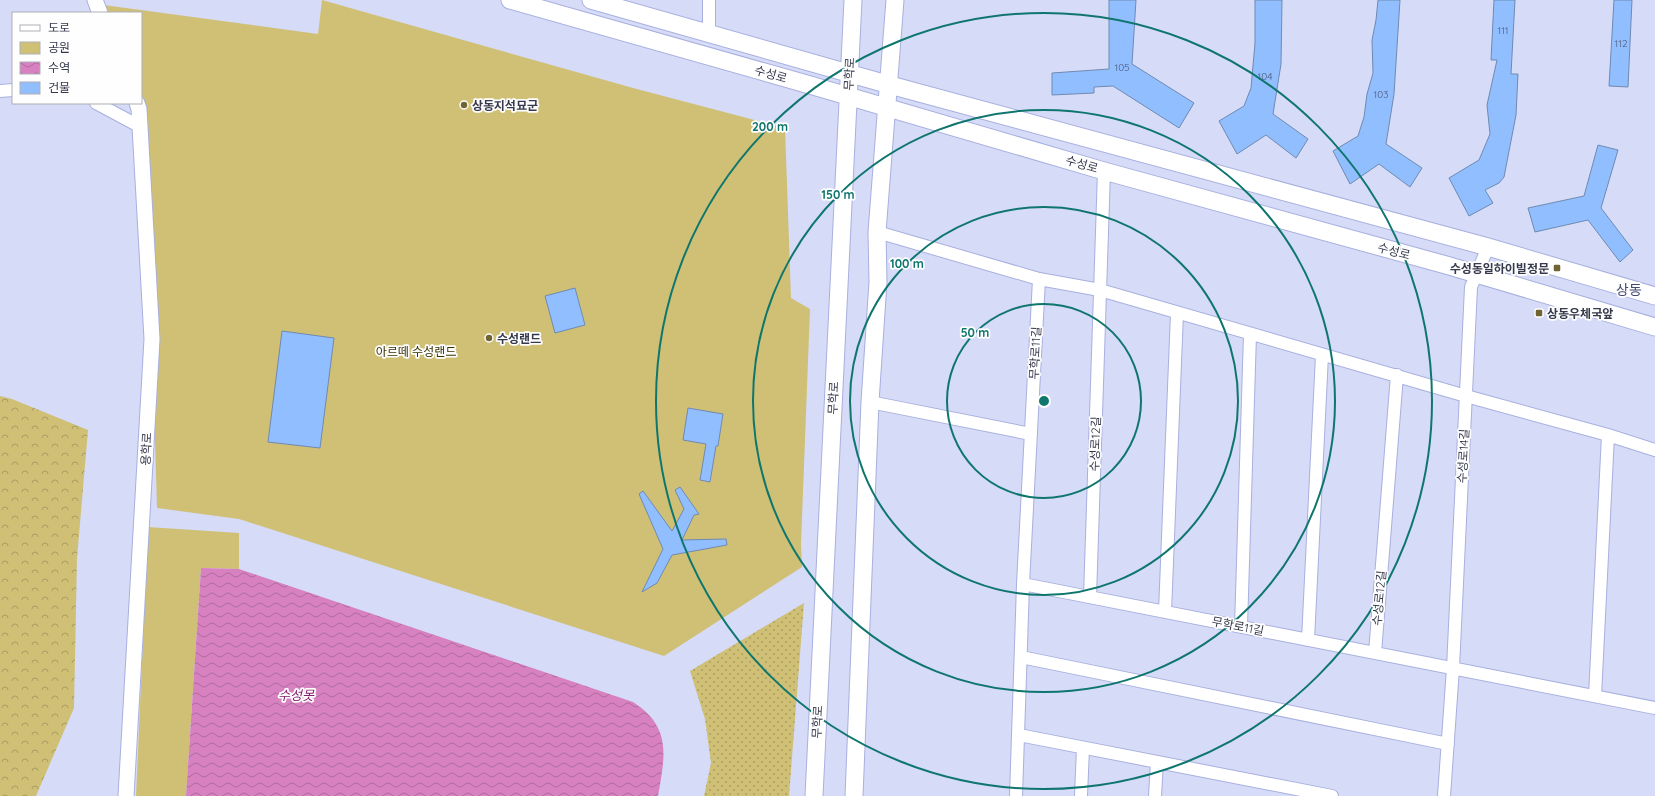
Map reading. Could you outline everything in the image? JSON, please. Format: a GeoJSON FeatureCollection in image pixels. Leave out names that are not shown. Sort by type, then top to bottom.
{"type":"FeatureCollection","features":[{"type":"Feature","properties":{"kind":"main road","name":"수성로"},"geometry":{"type":"LineString","coordinates":[[510,0],[1104,170],[1477,274],[1655,326]]}},
{"type":"Feature","properties":{"kind":"main road","name":"수성로"},"geometry":{"type":"LineString","coordinates":[[591,0],[850,74],[1488,247],[1655,296]]}},
{"type":"Feature","properties":{"kind":"main road","name":"무학로"},"geometry":{"type":"LineString","coordinates":[[814,796],[850,74],[852,0]]}},
{"type":"Feature","properties":{"kind":"main road"},"geometry":{"type":"LineString","coordinates":[[854,796],[870,402],[878,282],[877,232],[890,85],[895,0]]}},
{"type":"Feature","properties":{"kind":"street"},"geometry":{"type":"LineString","coordinates":[[95,0],[100,12]]}},
{"type":"Feature","properties":{"kind":"street"},"geometry":{"type":"LineString","coordinates":[[709,0],[709,34]]}},
{"type":"Feature","properties":{"kind":"street"},"geometry":{"type":"LineString","coordinates":[[0,91],[12,90]]}},
{"type":"Feature","properties":{"kind":"street"},"geometry":{"type":"LineString","coordinates":[[98,104],[139,126]]}},
{"type":"Feature","properties":{"kind":"street","name":"용학로"},"geometry":{"type":"LineString","coordinates":[[126,796],[152,339],[139,109],[137,104]]}},
{"type":"Feature","properties":{"kind":"street","name":"수성로12길"},"geometry":{"type":"LineString","coordinates":[[1090,597],[1104,170]]}},
{"type":"Feature","properties":{"kind":"street"},"geometry":{"type":"LineString","coordinates":[[877,232],[1039,279],[1100,290],[1322,355],[1608,435],[1655,450]]}},
{"type":"Feature","properties":{"kind":"street","name":"수성로14길"},"geometry":{"type":"LineString","coordinates":[[1444,796],[1453,668],[1471,287],[1488,247]]}},
{"type":"Feature","properties":{"kind":"street","name":"무학로11길"},"geometry":{"type":"LineString","coordinates":[[1016,796],[1023,584],[1039,279]]}},
{"type":"Feature","properties":{"kind":"street"},"geometry":{"type":"LineString","coordinates":[[1165,612],[1177,313]]}},
{"type":"Feature","properties":{"kind":"street"},"geometry":{"type":"LineString","coordinates":[[1241,627],[1250,334]]}},
{"type":"Feature","properties":{"kind":"street"},"geometry":{"type":"LineString","coordinates":[[1308,640],[1322,355]]}},
{"type":"Feature","properties":{"kind":"street","name":"수성로12길"},"geometry":{"type":"LineString","coordinates":[[1375,653],[1397,375]]}},
{"type":"Feature","properties":{"kind":"street"},"geometry":{"type":"LineString","coordinates":[[870,402],[1031,434]]}},
{"type":"Feature","properties":{"kind":"street"},"geometry":{"type":"LineString","coordinates":[[1595,696],[1608,435]]}},
{"type":"Feature","properties":{"kind":"street","name":"무학로11길"},"geometry":{"type":"LineString","coordinates":[[1023,584],[1453,668]]}},
{"type":"Feature","properties":{"kind":"street"},"geometry":{"type":"LineString","coordinates":[[1021,657],[1448,744]]}},
{"type":"Feature","properties":{"kind":"street"},"geometry":{"type":"LineString","coordinates":[[1453,668],[1655,708]]}},
{"type":"Feature","properties":{"kind":"street"},"geometry":{"type":"LineString","coordinates":[[1019,735],[1332,796]]}},
{"type":"Feature","properties":{"kind":"street"},"geometry":{"type":"LineString","coordinates":[[1081,796],[1084,748]]}},
{"type":"Feature","properties":{"kind":"street"},"geometry":{"type":"LineString","coordinates":[[1155,796],[1157,762]]}},
{"type":"Feature","properties":{"kind":"green space","name":"아르떼 수성랜드"},"geometry":{"type":"Polygon","coordinates":[[[322,0],[633,88],[785,128],[791,298],[810,309],[801,544],[802,567],[664,656],[239,519],[157,508],[152,339],[141,104],[142,12],[100,12],[96,4],[318,34],[322,0]]]}},
{"type":"Feature","properties":{"kind":"green space"},"geometry":{"type":"Polygon","coordinates":[[[0,396],[12,399],[88,430],[77,558],[74,708],[36,796],[0,796],[0,396]]]}},
{"type":"Feature","properties":{"kind":"green space"},"geometry":{"type":"Polygon","coordinates":[[[148,527],[239,533],[239,569],[201,568],[186,796],[136,796],[148,527]]]}},
{"type":"Feature","properties":{"kind":"green space"},"geometry":{"type":"Polygon","coordinates":[[[804,603],[789,796],[704,796],[711,763],[705,719],[690,671],[804,603]]]}},
{"type":"Feature","properties":{"kind":"water","name":"수성못"},"geometry":{"type":"Polygon","coordinates":[[[201,568],[239,569],[633,702],[646,712],[654,722],[660,732],[663,743],[663,768],[658,796],[186,796],[201,568]]]}},
{"type":"Feature","properties":{"kind":"building"},"geometry":{"type":"Polygon","coordinates":[[[1109,0],[1136,0],[1132,64],[1194,103],[1179,128],[1113,86],[1094,87],[1094,93],[1052,95],[1052,73],[1109,69],[1109,0]]]}},
{"type":"Feature","properties":{"kind":"building"},"geometry":{"type":"Polygon","coordinates":[[[1255,0],[1282,0],[1281,64],[1273,114],[1308,139],[1296,158],[1266,135],[1237,154],[1219,121],[1244,106],[1251,88],[1255,43],[1255,0]]]}},
{"type":"Feature","properties":{"kind":"building"},"geometry":{"type":"Polygon","coordinates":[[[1378,0],[1400,0],[1394,94],[1386,144],[1422,168],[1410,187],[1379,164],[1350,184],[1333,151],[1358,136],[1364,117],[1367,94],[1373,73],[1372,40],[1378,0]]]}},
{"type":"Feature","properties":{"kind":"building"},"geometry":{"type":"Polygon","coordinates":[[[1494,0],[1515,0],[1511,74],[1518,74],[1516,115],[1504,177],[1499,183],[1485,190],[1493,203],[1469,216],[1449,178],[1479,160],[1490,134],[1487,105],[1497,60],[1491,60],[1494,0]]]}},
{"type":"Feature","properties":{"kind":"building"},"geometry":{"type":"Polygon","coordinates":[[[1614,0],[1632,0],[1628,87],[1609,86],[1614,0]]]}},
{"type":"Feature","properties":{"kind":"building"},"geometry":{"type":"Polygon","coordinates":[[[1598,145],[1618,150],[1601,208],[1633,250],[1620,262],[1588,220],[1535,232],[1528,208],[1584,196],[1598,145]]]}},
{"type":"Feature","properties":{"kind":"building"},"geometry":{"type":"Polygon","coordinates":[[[575,288],[585,325],[555,333],[545,296],[575,288]]]}},
{"type":"Feature","properties":{"kind":"building"},"geometry":{"type":"Polygon","coordinates":[[[282,331],[334,338],[320,448],[268,442],[282,331]]]}},
{"type":"Feature","properties":{"kind":"building"},"geometry":{"type":"Polygon","coordinates":[[[688,408],[723,414],[710,482],[700,480],[706,444],[683,440],[688,408]]]}},
{"type":"Feature","properties":{"kind":"building"},"geometry":{"type":"Polygon","coordinates":[[[680,487],[699,514],[694,515],[682,540],[726,539],[727,545],[672,555],[657,583],[642,592],[663,549],[639,494],[643,491],[672,531],[684,509],[675,490],[680,487]]]}},
{"type":"Feature","properties":{"kind":"place","name":"상동지석묘군"},"geometry":{"type":"Point","coordinates":[464,105]}},
{"type":"Feature","properties":{"kind":"place","name":"수성동일하이빌정문"},"geometry":{"type":"Point","coordinates":[1557,268]}},
{"type":"Feature","properties":{"kind":"place","name":"상동우체국앞"},"geometry":{"type":"Point","coordinates":[1539,313]}},
{"type":"Feature","properties":{"kind":"place","name":"수성랜드"},"geometry":{"type":"Point","coordinates":[489,338]}},
{"type":"Feature","properties":{"kind":"district","name":"상동"},"geometry":{"type":"Point","coordinates":[1629,290]}}]}
